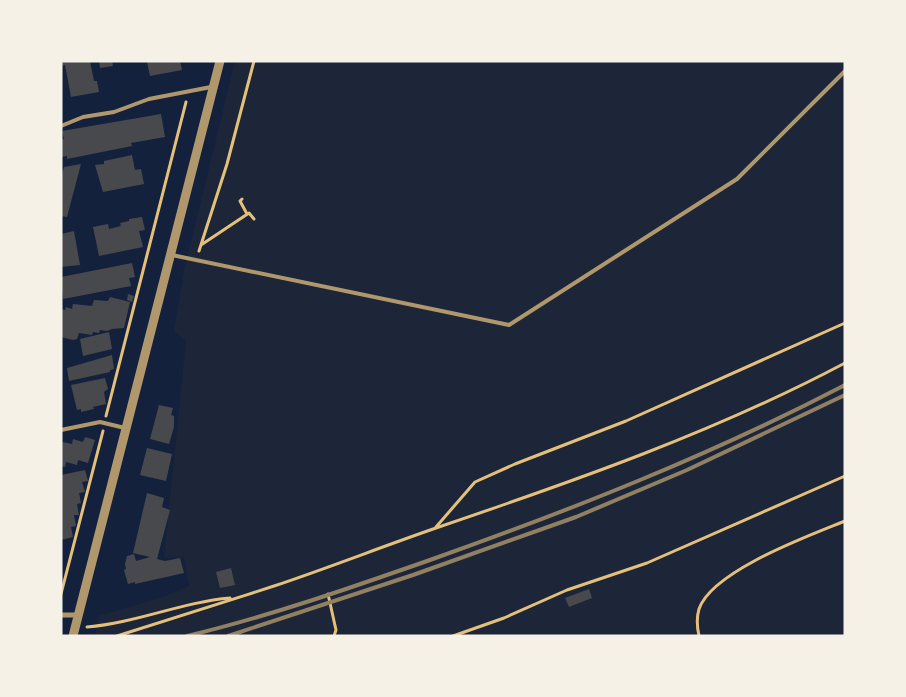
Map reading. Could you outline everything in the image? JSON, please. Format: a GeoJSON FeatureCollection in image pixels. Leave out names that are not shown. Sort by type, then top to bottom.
{"type":"FeatureCollection","features":[{"type":"Feature","properties":{"kind":"street"},"geometry":{"type":"LineString","coordinates":[[72,636],[172,255],[220,61]]}},
{"type":"Feature","properties":{"kind":"street"},"geometry":{"type":"LineString","coordinates":[[61,615],[78,615]]}},
{"type":"Feature","properties":{"kind":"lane"},"geometry":{"type":"LineString","coordinates":[[172,255],[509,325],[738,179],[845,71]]}},
{"type":"Feature","properties":{"kind":"lane"},"geometry":{"type":"LineString","coordinates":[[61,126],[83,117],[114,112],[149,98],[214,87]]}},
{"type":"Feature","properties":{"kind":"lane"},"geometry":{"type":"LineString","coordinates":[[61,430],[105,423],[126,428]]}},
{"type":"Feature","properties":{"kind":"path"},"geometry":{"type":"LineString","coordinates":[[196,261],[227,164],[254,61]]}},
{"type":"Feature","properties":{"kind":"path"},"geometry":{"type":"LineString","coordinates":[[61,594],[188,91]]}},
{"type":"Feature","properties":{"kind":"path"},"geometry":{"type":"LineString","coordinates":[[242,199],[240,202],[247,214],[249,213],[254,219]]}},
{"type":"Feature","properties":{"kind":"path"},"geometry":{"type":"LineString","coordinates":[[201,245],[247,214]]}},
{"type":"Feature","properties":{"kind":"path"},"geometry":{"type":"LineString","coordinates":[[435,528],[475,482],[515,464],[626,421],[845,323]]}},
{"type":"Feature","properties":{"kind":"path"},"geometry":{"type":"LineString","coordinates":[[117,636],[236,598],[435,528],[508,505],[665,444],[778,395],[845,363]]}},
{"type":"Feature","properties":{"kind":"path"},"geometry":{"type":"LineString","coordinates":[[452,636],[504,618],[567,590],[647,563],[845,476]]}},
{"type":"Feature","properties":{"kind":"path"},"geometry":{"type":"LineString","coordinates":[[700,636],[696,622],[699,609],[708,594],[724,579],[767,555],[845,521]]}},
{"type":"Feature","properties":{"kind":"path"},"geometry":{"type":"LineString","coordinates":[[328,594],[335,623],[334,636]]}},
{"type":"Feature","properties":{"kind":"path"},"geometry":{"type":"LineString","coordinates":[[98,626],[132,620],[212,600],[236,598]]}},
{"type":"Feature","properties":{"kind":"shaded area"},"geometry":{"type":"Polygon","coordinates":[[[235,61],[845,61],[845,636],[95,636],[99,616],[163,597],[189,586],[184,557],[164,558],[186,341],[174,331],[184,271],[235,61]]]}},
{"type":"Feature","properties":{"kind":"building"},"geometry":{"type":"Polygon","coordinates":[[[61,61],[90,61],[94,81],[97,81],[99,92],[71,97],[65,65],[62,66],[61,61]]]}},
{"type":"Feature","properties":{"kind":"building"},"geometry":{"type":"Polygon","coordinates":[[[99,61],[112,61],[113,66],[100,68],[99,61]]]}},
{"type":"Feature","properties":{"kind":"building"},"geometry":{"type":"Polygon","coordinates":[[[180,61],[182,70],[150,76],[147,62],[180,61]]]}},
{"type":"Feature","properties":{"kind":"building"},"geometry":{"type":"Polygon","coordinates":[[[161,114],[165,137],[131,143],[132,146],[67,159],[67,156],[61,157],[61,140],[64,139],[62,131],[161,114]]]}},
{"type":"Feature","properties":{"kind":"building"},"geometry":{"type":"Polygon","coordinates":[[[132,155],[135,170],[141,169],[144,184],[103,192],[95,165],[104,164],[104,161],[132,155]]]}},
{"type":"Feature","properties":{"kind":"building"},"geometry":{"type":"Polygon","coordinates":[[[81,164],[67,217],[61,216],[61,178],[64,167],[81,164]]]}},
{"type":"Feature","properties":{"kind":"building"},"geometry":{"type":"Polygon","coordinates":[[[142,217],[145,230],[139,231],[143,247],[99,256],[93,227],[108,224],[109,229],[121,226],[120,223],[129,221],[129,219],[142,217]]]}},
{"type":"Feature","properties":{"kind":"building"},"geometry":{"type":"Polygon","coordinates":[[[74,231],[80,265],[61,267],[61,234],[74,231]]]}},
{"type":"Feature","properties":{"kind":"building"},"geometry":{"type":"Polygon","coordinates":[[[132,263],[135,277],[129,278],[131,286],[63,299],[61,277],[132,263]]]}},
{"type":"Feature","properties":{"kind":"building"},"geometry":{"type":"Polygon","coordinates":[[[128,294],[134,296],[132,302],[127,300],[128,294]]]}},
{"type":"Feature","properties":{"kind":"building"},"geometry":{"type":"Polygon","coordinates":[[[110,297],[130,302],[124,328],[107,331],[100,330],[99,333],[93,332],[92,335],[79,333],[77,339],[73,340],[61,337],[61,309],[65,310],[66,307],[72,309],[73,304],[92,306],[94,300],[108,301],[110,297]]]}},
{"type":"Feature","properties":{"kind":"building"},"geometry":{"type":"Polygon","coordinates":[[[109,332],[112,349],[83,356],[80,339],[109,332]]]}},
{"type":"Feature","properties":{"kind":"building"},"geometry":{"type":"Polygon","coordinates":[[[112,355],[114,369],[110,370],[110,372],[69,381],[67,368],[112,355]]]}},
{"type":"Feature","properties":{"kind":"building"},"geometry":{"type":"Polygon","coordinates":[[[105,378],[108,389],[104,392],[106,404],[81,412],[81,409],[77,410],[71,385],[105,378]]]}},
{"type":"Feature","properties":{"kind":"building"},"geometry":{"type":"Polygon","coordinates":[[[159,405],[173,408],[171,415],[174,416],[174,427],[169,444],[150,439],[159,405]]]}},
{"type":"Feature","properties":{"kind":"building"},"geometry":{"type":"Polygon","coordinates":[[[85,437],[95,440],[88,463],[78,460],[77,465],[66,462],[65,467],[61,466],[62,442],[72,444],[73,439],[83,442],[85,437]]]}},
{"type":"Feature","properties":{"kind":"building"},"geometry":{"type":"Polygon","coordinates":[[[147,448],[172,454],[166,481],[140,475],[147,448]]]}},
{"type":"Feature","properties":{"kind":"building"},"geometry":{"type":"Polygon","coordinates":[[[85,470],[88,481],[82,482],[85,492],[79,493],[81,503],[77,504],[79,515],[74,515],[76,526],[71,527],[73,537],[61,540],[61,475],[85,470]]]}},
{"type":"Feature","properties":{"kind":"building"},"geometry":{"type":"Polygon","coordinates":[[[147,493],[164,498],[162,507],[170,510],[157,559],[165,561],[180,558],[184,573],[128,584],[124,570],[126,569],[127,556],[134,554],[136,561],[150,557],[133,553],[147,493]]]}},
{"type":"Feature","properties":{"kind":"building"},"geometry":{"type":"Polygon","coordinates":[[[231,568],[235,585],[220,588],[216,572],[231,568]]]}},
{"type":"Feature","properties":{"kind":"building"},"geometry":{"type":"Polygon","coordinates":[[[589,589],[592,598],[569,607],[565,598],[589,589]]]}},
{"type":"Feature","properties":{"kind":"railway"},"geometry":{"type":"LineString","coordinates":[[187,636],[249,620],[340,591],[430,560],[588,501],[743,435],[845,385]]}},
{"type":"Feature","properties":{"kind":"railway"},"geometry":{"type":"LineString","coordinates":[[228,636],[413,575],[576,517],[687,470],[845,395]]}}]}
